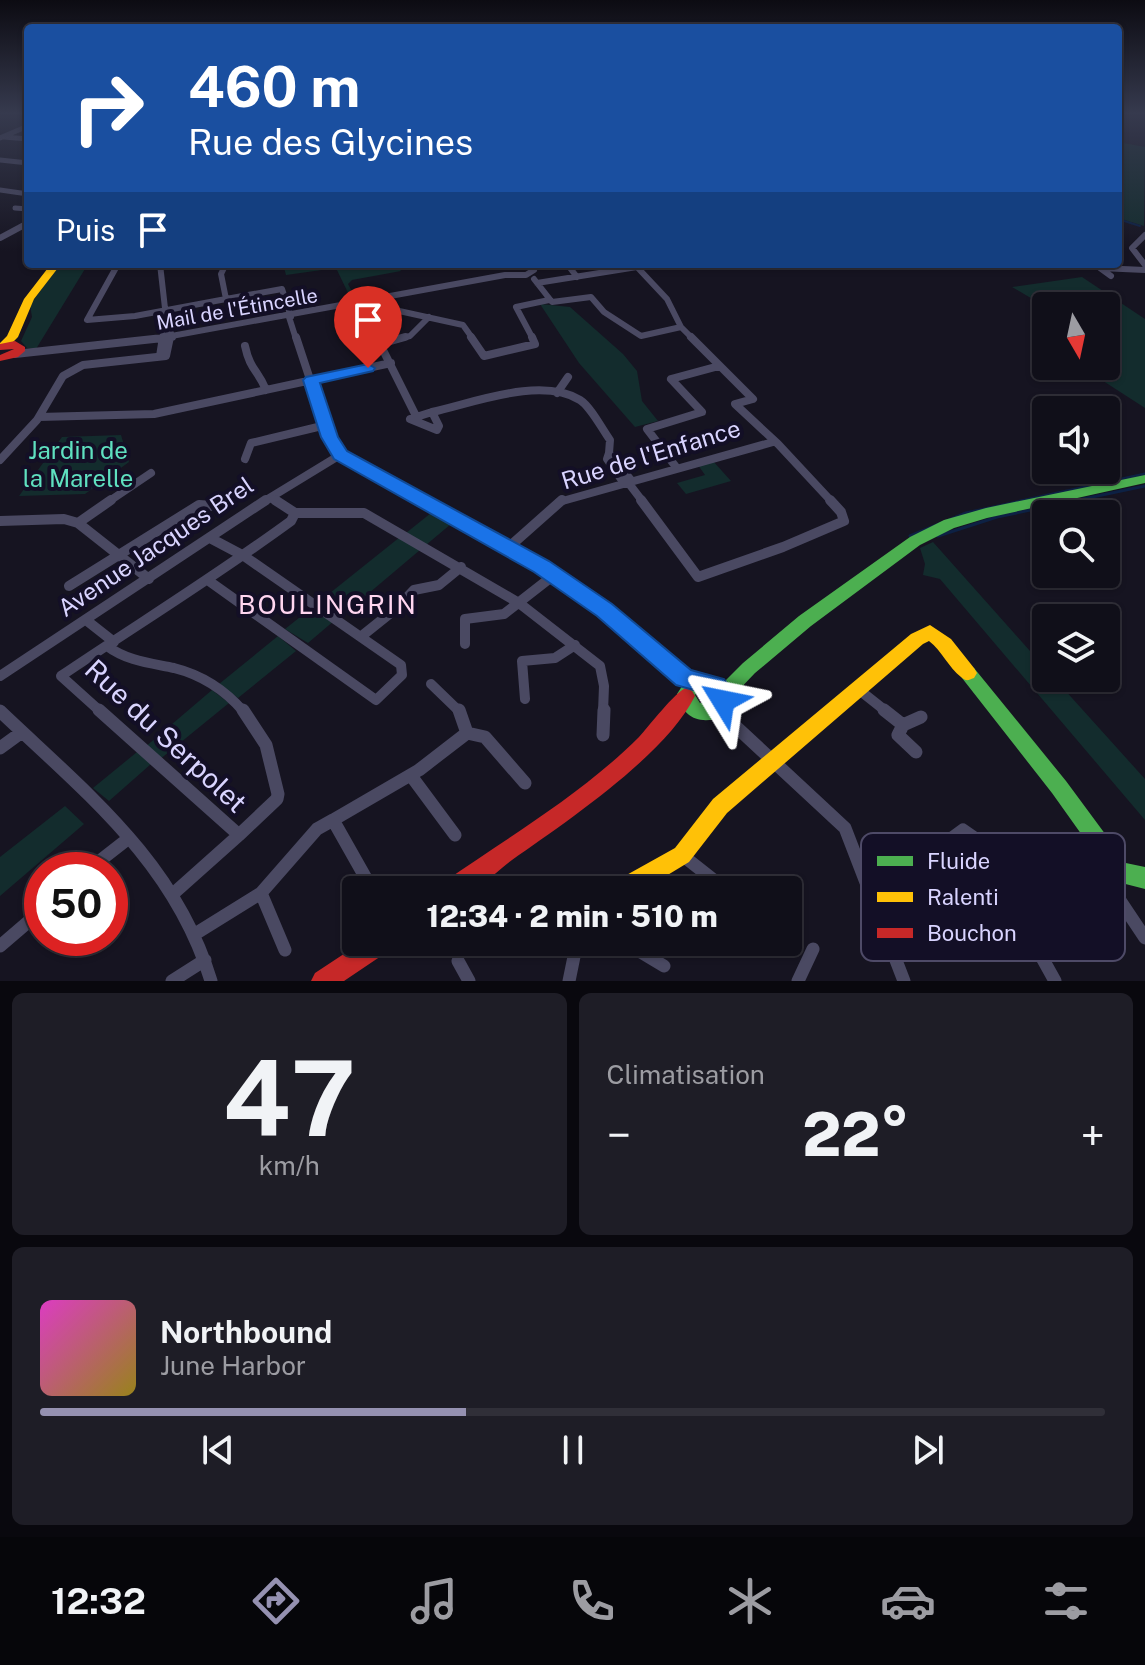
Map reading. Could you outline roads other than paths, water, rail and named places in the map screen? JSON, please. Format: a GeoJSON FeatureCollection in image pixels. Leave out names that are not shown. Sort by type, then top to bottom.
{"type":"FeatureCollection","features":[{"type":"Feature","properties":{"kind":"main road"},"geometry":{"type":"LineString","coordinates":[[10,352],[12,337],[25,307],[53,268]]}},
{"type":"Feature","properties":{"kind":"main road"},"geometry":{"type":"LineString","coordinates":[[625,759],[665,736],[684,719],[721,704],[739,677],[786,636],[894,554],[939,529],[1003,509],[1144,480]]}},
{"type":"Feature","properties":{"kind":"main road"},"geometry":{"type":"LineString","coordinates":[[646,876],[682,855],[720,806],[773,758],[925,633],[934,633],[1092,833]]}},
{"type":"Feature","properties":{"kind":"main road"},"geometry":{"type":"LineString","coordinates":[[470,876],[625,759],[673,718],[691,686],[724,678],[746,660],[786,636]]}},
{"type":"Feature","properties":{"kind":"main road"},"geometry":{"type":"LineString","coordinates":[[691,686],[716,686],[721,704]]}},
{"type":"Feature","properties":{"kind":"main road"},"geometry":{"type":"LineString","coordinates":[[691,686],[689,706],[701,713]]}},
{"type":"Feature","properties":{"kind":"main road"},"geometry":{"type":"LineString","coordinates":[[323,981],[361,956]]}},
{"type":"Feature","properties":{"kind":"street"},"geometry":{"type":"LineString","coordinates":[[0,160],[24,163]]}},
{"type":"Feature","properties":{"kind":"street"},"geometry":{"type":"LineString","coordinates":[[0,190],[24,193]]}},
{"type":"Feature","properties":{"kind":"street"},"geometry":{"type":"LineString","coordinates":[[15,208],[24,209]]}},
{"type":"Feature","properties":{"kind":"street"},"geometry":{"type":"LineString","coordinates":[[0,238],[24,225]]}},
{"type":"Feature","properties":{"kind":"street"},"geometry":{"type":"LineString","coordinates":[[1145,235],[1132,248],[1145,268]]}},
{"type":"Feature","properties":{"kind":"street"},"geometry":{"type":"LineString","coordinates":[[116,268],[87,320],[166,311],[282,289],[326,425],[342,455],[554,575],[604,610],[691,686]]}},
{"type":"Feature","properties":{"kind":"street"},"geometry":{"type":"LineString","coordinates":[[0,460],[39,417],[63,376],[78,367],[163,356],[171,329],[167,326],[161,268]]}},
{"type":"Feature","properties":{"kind":"street"},"geometry":{"type":"LineString","coordinates":[[224,268],[221,274],[226,299]]}},
{"type":"Feature","properties":{"kind":"street"},"geometry":{"type":"LineString","coordinates":[[534,268],[529,273],[549,300]]}},
{"type":"Feature","properties":{"kind":"street"},"geometry":{"type":"LineString","coordinates":[[570,268],[577,277]]}},
{"type":"Feature","properties":{"kind":"street"},"geometry":{"type":"LineString","coordinates":[[537,283],[625,268]]}},
{"type":"Feature","properties":{"kind":"street"},"geometry":{"type":"LineString","coordinates":[[432,412],[439,426],[437,430],[410,419],[432,412],[531,389],[581,400],[610,440],[609,453],[627,481],[698,577],[843,523],[841,512],[778,444],[735,404],[753,399],[681,327],[667,299],[638,268]]}},
{"type":"Feature","properties":{"kind":"street"},"geometry":{"type":"LineString","coordinates":[[1111,276],[1100,268],[1145,268]]}},
{"type":"Feature","properties":{"kind":"street","name":"Mail de l'Étincelle"},"geometry":{"type":"LineString","coordinates":[[10,352],[166,339],[529,273]]}},
{"type":"Feature","properties":{"kind":"street"},"geometry":{"type":"LineString","coordinates":[[385,299],[390,309],[466,327],[484,356],[535,344],[516,307],[549,300],[563,303],[591,297],[604,312],[641,336],[681,327]]}},
{"type":"Feature","properties":{"kind":"street"},"geometry":{"type":"LineString","coordinates":[[416,416],[380,344],[410,336],[429,317]]}},
{"type":"Feature","properties":{"kind":"street"},"geometry":{"type":"LineString","coordinates":[[245,346],[249,366],[261,377],[266,390]]}},
{"type":"Feature","properties":{"kind":"street"},"geometry":{"type":"LineString","coordinates":[[39,417],[154,414],[391,363]]}},
{"type":"Feature","properties":{"kind":"street"},"geometry":{"type":"LineString","coordinates":[[676,467],[647,429],[702,412],[671,379],[719,366]]}},
{"type":"Feature","properties":{"kind":"street"},"geometry":{"type":"LineString","coordinates":[[557,393],[568,377]]}},
{"type":"Feature","properties":{"kind":"street"},"geometry":{"type":"LineString","coordinates":[[245,459],[251,443],[326,425]]}},
{"type":"Feature","properties":{"kind":"street","name":"Rue de l'Enfance"},"geometry":{"type":"LineString","coordinates":[[509,547],[562,500],[773,442]]}},
{"type":"Feature","properties":{"kind":"street","name":"Avenue Jacques Brel"},"geometry":{"type":"LineString","coordinates":[[321,465],[342,455]]}},
{"type":"Feature","properties":{"kind":"street","name":"Avenue Jacques Brel"},"geometry":{"type":"LineString","coordinates":[[0,676],[321,465],[342,455]]}},
{"type":"Feature","properties":{"kind":"street"},"geometry":{"type":"LineString","coordinates":[[78,523],[151,473]]}},
{"type":"Feature","properties":{"kind":"street"},"geometry":{"type":"LineString","coordinates":[[271,498],[295,513],[364,513],[519,603],[575,645],[603,671],[603,735]]}},
{"type":"Feature","properties":{"kind":"street"},"geometry":{"type":"LineString","coordinates":[[69,586],[199,505],[213,506]]}},
{"type":"Feature","properties":{"kind":"street","name":"Rue du Serpolet"},"geometry":{"type":"LineString","coordinates":[[174,893],[239,835],[61,676],[169,603],[209,581],[291,521],[295,513]]}},
{"type":"Feature","properties":{"kind":"street"},"geometry":{"type":"LineString","coordinates":[[0,521],[64,519],[78,523],[149,579]]}},
{"type":"Feature","properties":{"kind":"street"},"geometry":{"type":"LineString","coordinates":[[209,581],[376,700],[400,678],[403,668],[363,635],[244,556],[210,538]]}},
{"type":"Feature","properties":{"kind":"street"},"geometry":{"type":"LineString","coordinates":[[363,635],[407,601],[414,590],[439,585],[461,567]]}},
{"type":"Feature","properties":{"kind":"street"},"geometry":{"type":"LineString","coordinates":[[465,644],[465,619],[504,614],[554,575]]}},
{"type":"Feature","properties":{"kind":"street"},"geometry":{"type":"LineString","coordinates":[[86,620],[120,657],[200,677],[235,702],[251,721],[266,746],[278,794],[277,799],[239,835]]}},
{"type":"Feature","properties":{"kind":"street"},"geometry":{"type":"LineString","coordinates":[[525,699],[522,661],[555,658],[575,645]]}},
{"type":"Feature","properties":{"kind":"street","name":"Avenue Jacques Brel"},"geometry":{"type":"LineString","coordinates":[[0,683],[16,667]]}},
{"type":"Feature","properties":{"kind":"street"},"geometry":{"type":"LineString","coordinates":[[431,684],[457,704],[465,719],[467,733]]}},
{"type":"Feature","properties":{"kind":"street"},"geometry":{"type":"LineString","coordinates":[[857,689],[903,725]]}},
{"type":"Feature","properties":{"kind":"street"},"geometry":{"type":"LineString","coordinates":[[721,704],[845,828],[861,869]]}},
{"type":"Feature","properties":{"kind":"street"},"geometry":{"type":"LineString","coordinates":[[0,711],[129,838],[174,893],[195,934],[211,981]]}},
{"type":"Feature","properties":{"kind":"street"},"geometry":{"type":"LineString","coordinates":[[916,752],[899,738],[903,725],[921,717]]}},
{"type":"Feature","properties":{"kind":"street"},"geometry":{"type":"LineString","coordinates":[[0,748],[22,732]]}},
{"type":"Feature","properties":{"kind":"street"},"geometry":{"type":"LineString","coordinates":[[195,934],[261,893],[317,829],[412,777],[467,733]]}},
{"type":"Feature","properties":{"kind":"street"},"geometry":{"type":"LineString","coordinates":[[467,733],[485,737],[525,783]]}},
{"type":"Feature","properties":{"kind":"street"},"geometry":{"type":"LineString","coordinates":[[412,777],[455,835]]}},
{"type":"Feature","properties":{"kind":"street"},"geometry":{"type":"LineString","coordinates":[[333,820],[365,876]]}},
{"type":"Feature","properties":{"kind":"street"},"geometry":{"type":"LineString","coordinates":[[111,852],[129,838]]}},
{"type":"Feature","properties":{"kind":"street"},"geometry":{"type":"LineString","coordinates":[[682,855],[709,876]]}},
{"type":"Feature","properties":{"kind":"street"},"geometry":{"type":"LineString","coordinates":[[261,893],[285,950]]}},
{"type":"Feature","properties":{"kind":"street"},"geometry":{"type":"LineString","coordinates":[[1125,902],[1145,938]]}},
{"type":"Feature","properties":{"kind":"street"},"geometry":{"type":"LineString","coordinates":[[0,946],[24,925]]}},
{"type":"Feature","properties":{"kind":"street"},"geometry":{"type":"LineString","coordinates":[[798,981],[813,949]]}},
{"type":"Feature","properties":{"kind":"street"},"geometry":{"type":"LineString","coordinates":[[569,981],[574,956]]}},
{"type":"Feature","properties":{"kind":"street"},"geometry":{"type":"LineString","coordinates":[[647,956],[664,966]]}},
{"type":"Feature","properties":{"kind":"street"},"geometry":{"type":"LineString","coordinates":[[172,981],[205,960]]}},
{"type":"Feature","properties":{"kind":"street"},"geometry":{"type":"LineString","coordinates":[[458,961],[469,981]]}},
{"type":"Feature","properties":{"kind":"street"},"geometry":{"type":"LineString","coordinates":[[897,961],[904,981]]}},
{"type":"Feature","properties":{"kind":"street"},"geometry":{"type":"LineString","coordinates":[[1044,961],[1055,981]]}},
{"type":"Feature","properties":{"kind":"waterway"},"geometry":{"type":"LineString","coordinates":[[1122,220],[1140,226]]}},
{"type":"Feature","properties":{"kind":"waterway"},"geometry":{"type":"LineString","coordinates":[[910,536],[966,513],[1145,474]]}},
{"type":"Feature","properties":{"kind":"waterway"},"geometry":{"type":"LineString","coordinates":[[938,536],[997,517],[1145,486]]}},
{"type":"Feature","properties":{"kind":"district","name":"BOULINGRIN"},"geometry":{"type":"Point","coordinates":[328,605]}},
{"type":"Feature","properties":{"kind":"park label","name":"Jardin de la Marelle"},"geometry":{"type":"Point","coordinates":[78,465]}}]}
